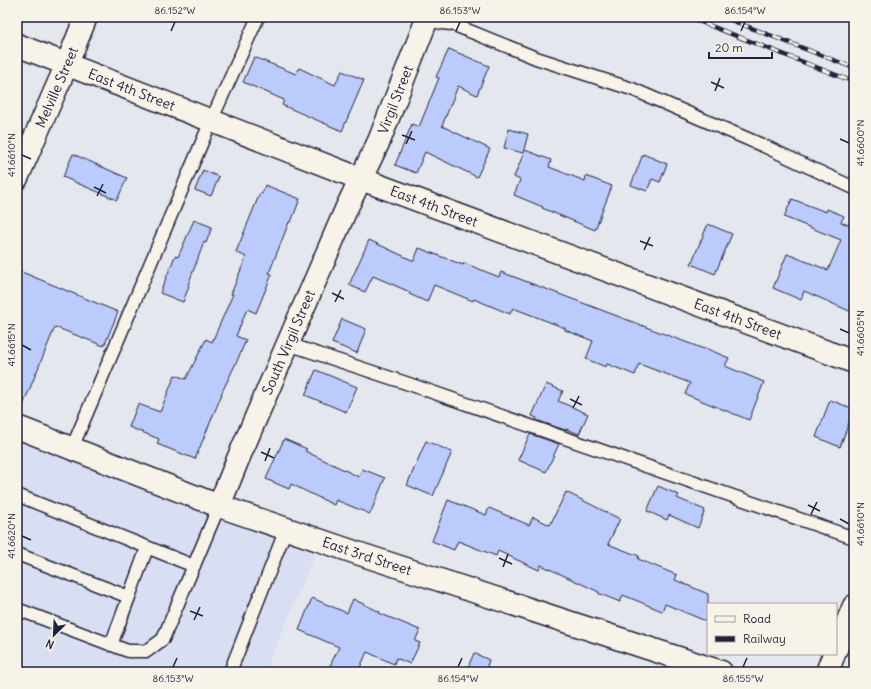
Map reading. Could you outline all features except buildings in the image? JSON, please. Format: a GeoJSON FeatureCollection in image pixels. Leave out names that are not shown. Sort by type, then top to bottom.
{"type":"FeatureCollection","features":[{"type":"Feature","properties":{"kind":"street","name":"Melville Street"},"geometry":{"type":"LineString","coordinates":[[17,178],[86,17]]}},
{"type":"Feature","properties":{"kind":"street","name":"Virgil Street"},"geometry":{"type":"LineString","coordinates":[[361,179],[379,141],[424,18]]}},
{"type":"Feature","properties":{"kind":"street","name":"East 4th Street"},"geometry":{"type":"LineString","coordinates":[[17,45],[361,179],[854,362]]}},
{"type":"Feature","properties":{"kind":"street","name":"South Virgil Street"},"geometry":{"type":"LineString","coordinates":[[219,506],[238,459],[361,179]]}},
{"type":"Feature","properties":{"kind":"street","name":"East 3rd Street"},"geometry":{"type":"LineString","coordinates":[[17,427],[219,506],[721,672]]}},
{"type":"Feature","properties":{"kind":"street"},"geometry":{"type":"LineString","coordinates":[[837,647],[854,606]]}},
{"type":"Feature","properties":{"kind":"street"},"geometry":{"type":"LineString","coordinates":[[826,672],[834,655]]}},
{"type":"Feature","properties":{"kind":"lane"},"geometry":{"type":"LineString","coordinates":[[72,448],[211,121],[258,17]]}},
{"type":"Feature","properties":{"kind":"lane"},"geometry":{"type":"LineString","coordinates":[[424,18],[441,23],[452,24],[536,58],[632,89],[764,146],[854,188]]}},
{"type":"Feature","properties":{"kind":"lane"},"geometry":{"type":"LineString","coordinates":[[288,344],[414,385],[854,538]]}},
{"type":"Feature","properties":{"kind":"lane"},"geometry":{"type":"LineString","coordinates":[[17,495],[194,566]]}},
{"type":"Feature","properties":{"kind":"lane"},"geometry":{"type":"LineString","coordinates":[[17,609],[128,652],[146,651],[163,639],[219,506]]}},
{"type":"Feature","properties":{"kind":"lane"},"geometry":{"type":"LineString","coordinates":[[230,672],[286,529]]}},
{"type":"Feature","properties":{"kind":"lane"},"geometry":{"type":"LineString","coordinates":[[111,645],[147,548]]}},
{"type":"Feature","properties":{"kind":"lane"},"geometry":{"type":"LineString","coordinates":[[17,554],[129,597]]}},
{"type":"Feature","properties":{"kind":"shaded area"},"geometry":{"type":"Polygon","coordinates":[[[834,17],[854,17],[854,25],[834,17]]]}},
{"type":"Feature","properties":{"kind":"shaded area"},"geometry":{"type":"Polygon","coordinates":[[[17,427],[321,540],[265,672],[17,672],[17,427]]]}},
{"type":"Feature","properties":{"kind":"railway"},"geometry":{"type":"LineString","coordinates":[[688,17],[854,82]]}},
{"type":"Feature","properties":{"kind":"railway"},"geometry":{"type":"LineString","coordinates":[[723,17],[854,68]]}}]}
